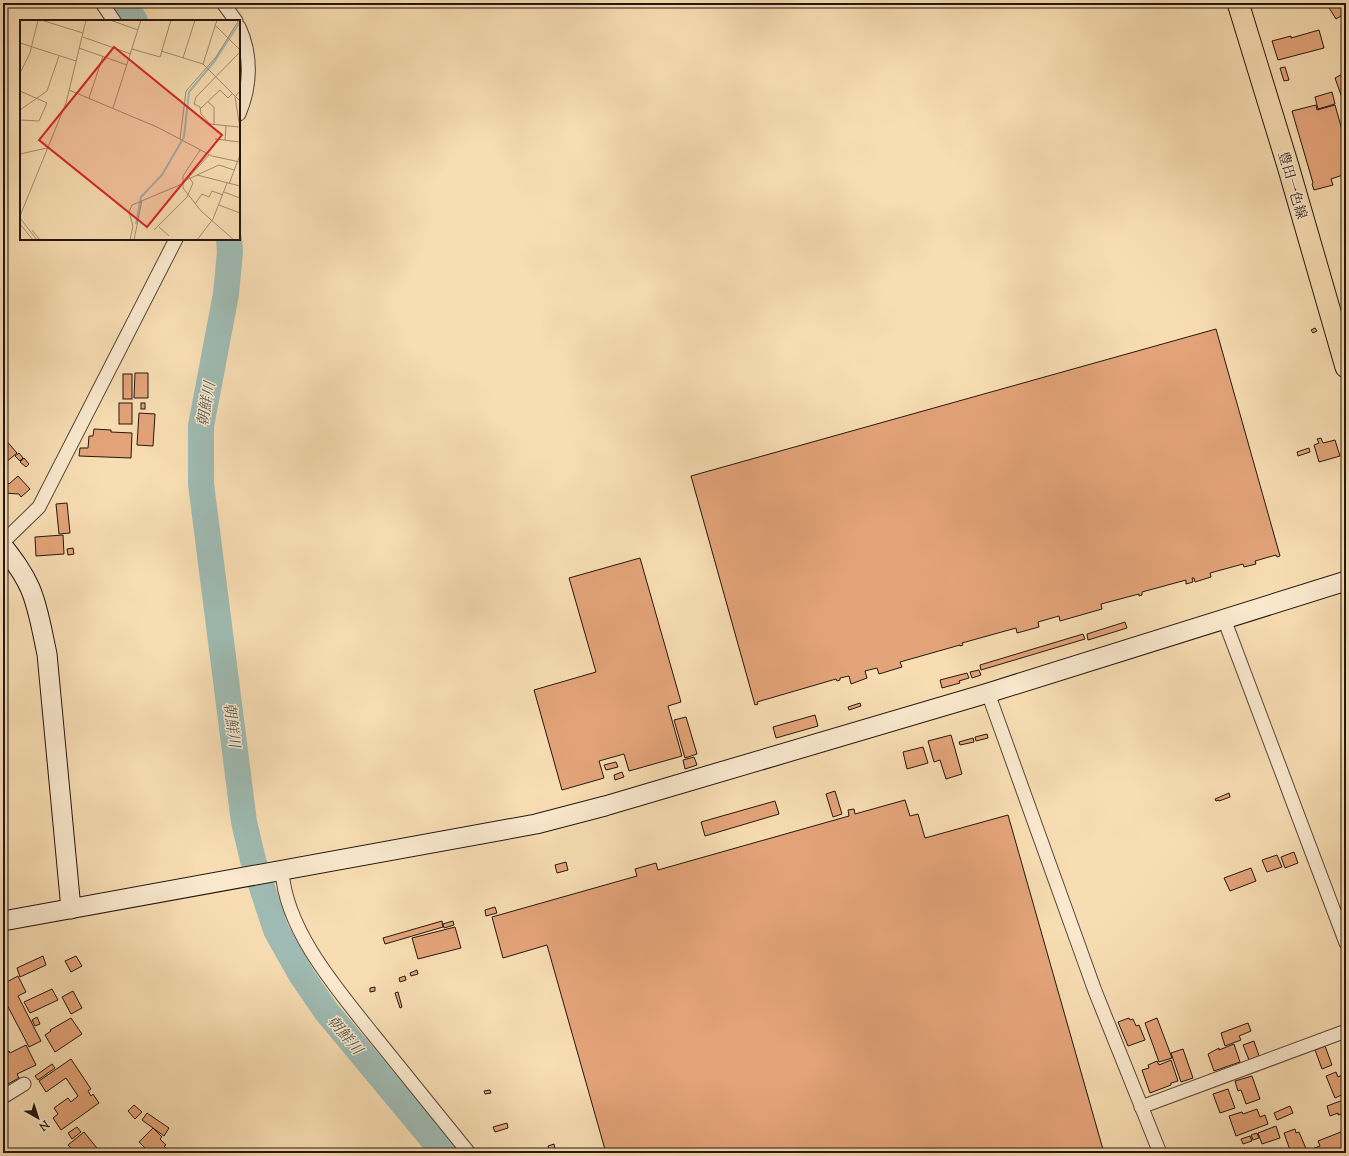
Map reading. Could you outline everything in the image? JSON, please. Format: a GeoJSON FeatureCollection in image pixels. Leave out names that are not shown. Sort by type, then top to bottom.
{"type":"FeatureCollection","features":[{"type":"Feature","properties":{"kind":"main road","name":"豊田一色線"},"geometry":{"type":"LineString","coordinates":[[1238,3],[1288,166],[1346,367]]}},
{"type":"Feature","properties":{"kind":"street"},"geometry":{"type":"LineString","coordinates":[[102,3],[113,20]]}},
{"type":"Feature","properties":{"kind":"street"},"geometry":{"type":"LineString","coordinates":[[223,3],[235,20]]}},
{"type":"Feature","properties":{"kind":"street"},"geometry":{"type":"LineString","coordinates":[[240,29],[244,39],[248,62],[244,102],[240,112]]}},
{"type":"Feature","properties":{"kind":"street"},"geometry":{"type":"LineString","coordinates":[[3,542],[38,507],[175,240]]}},
{"type":"Feature","properties":{"kind":"street"},"geometry":{"type":"LineString","coordinates":[[3,546],[17,564],[30,588],[47,654],[71,909]]}},
{"type":"Feature","properties":{"kind":"street"},"geometry":{"type":"LineString","coordinates":[[3,921],[536,824],[605,806],[988,693],[1346,581]]}},
{"type":"Feature","properties":{"kind":"street"},"geometry":{"type":"LineString","coordinates":[[1224,619],[1346,943]]}},
{"type":"Feature","properties":{"kind":"street"},"geometry":{"type":"LineString","coordinates":[[988,693],[1095,991],[1160,1153]]}},
{"type":"Feature","properties":{"kind":"street"},"geometry":{"type":"LineString","coordinates":[[277,872],[283,884],[295,920],[321,967],[346,1003],[469,1153]]}},
{"type":"Feature","properties":{"kind":"street"},"geometry":{"type":"LineString","coordinates":[[1141,1107],[1346,1031]]}},
{"type":"Feature","properties":{"kind":"street"},"geometry":{"type":"LineString","coordinates":[[3,1097],[24,1084]]}},
{"type":"Feature","properties":{"kind":"building"},"geometry":{"type":"Polygon","coordinates":[[[1326,3],[1346,3],[1346,15],[1344,14],[1336,19],[1326,3]]]}},
{"type":"Feature","properties":{"kind":"building"},"geometry":{"type":"Polygon","coordinates":[[[1319,30],[1324,48],[1278,60],[1272,41],[1291,36],[1291,38],[1319,30]]]}},
{"type":"Feature","properties":{"kind":"building"},"geometry":{"type":"Polygon","coordinates":[[[1285,67],[1289,80],[1284,81],[1280,68],[1285,67]]]}},
{"type":"Feature","properties":{"kind":"building"},"geometry":{"type":"Polygon","coordinates":[[[1346,72],[1346,109],[1335,78],[1346,72]]]}},
{"type":"Feature","properties":{"kind":"building"},"geometry":{"type":"Polygon","coordinates":[[[1332,92],[1335,104],[1318,109],[1315,97],[1332,92]]]}},
{"type":"Feature","properties":{"kind":"building"},"geometry":{"type":"Polygon","coordinates":[[[1316,105],[1317,110],[1335,105],[1346,144],[1346,174],[1331,179],[1333,185],[1314,190],[1292,111],[1316,105]]]}},
{"type":"Feature","properties":{"kind":"building"},"geometry":{"type":"Polygon","coordinates":[[[1315,328],[1317,331],[1313,333],[1311,330],[1315,328]]]}},
{"type":"Feature","properties":{"kind":"building"},"geometry":{"type":"Polygon","coordinates":[[[1216,329],[1280,556],[1277,557],[1276,555],[1255,561],[1256,564],[1244,567],[1243,564],[1210,573],[1211,577],[1195,582],[1194,578],[1192,578],[1193,582],[1186,584],[1186,580],[1142,592],[1142,595],[1139,596],[1139,594],[1101,604],[1102,609],[1060,621],[1059,616],[1038,622],[1039,627],[1017,633],[1016,628],[962,643],[963,645],[960,646],[900,662],[902,667],[879,674],[877,668],[865,671],[867,678],[851,684],[849,676],[840,678],[840,680],[837,681],[836,679],[757,702],[758,704],[755,705],[691,476],[1216,329]]]}},
{"type":"Feature","properties":{"kind":"building"},"geometry":{"type":"Polygon","coordinates":[[[135,373],[148,373],[148,398],[134,398],[135,373]]]}},
{"type":"Feature","properties":{"kind":"building"},"geometry":{"type":"Polygon","coordinates":[[[123,374],[132,374],[132,399],[123,399],[123,374]]]}},
{"type":"Feature","properties":{"kind":"building"},"geometry":{"type":"Polygon","coordinates":[[[119,403],[132,403],[132,424],[119,424],[119,403]]]}},
{"type":"Feature","properties":{"kind":"building"},"geometry":{"type":"Polygon","coordinates":[[[141,403],[145,403],[145,409],[141,409],[141,403]]]}},
{"type":"Feature","properties":{"kind":"building"},"geometry":{"type":"Polygon","coordinates":[[[139,413],[155,414],[153,446],[137,445],[139,413]]]}},
{"type":"Feature","properties":{"kind":"building"},"geometry":{"type":"Polygon","coordinates":[[[94,429],[111,430],[111,432],[132,433],[131,458],[79,456],[80,448],[88,448],[89,436],[93,436],[94,429]]]}},
{"type":"Feature","properties":{"kind":"building"},"geometry":{"type":"Polygon","coordinates":[[[4,438],[17,453],[5,463],[3,461],[4,438]]]}},
{"type":"Feature","properties":{"kind":"building"},"geometry":{"type":"Polygon","coordinates":[[[1321,438],[1323,443],[1335,440],[1340,456],[1319,462],[1314,445],[1319,443],[1317,439],[1321,438]]]}},
{"type":"Feature","properties":{"kind":"building"},"geometry":{"type":"Polygon","coordinates":[[[1309,448],[1310,452],[1298,456],[1297,452],[1309,448]]]}},
{"type":"Feature","properties":{"kind":"building"},"geometry":{"type":"Polygon","coordinates":[[[19,453],[23,458],[20,461],[15,456],[19,453]]]}},
{"type":"Feature","properties":{"kind":"building"},"geometry":{"type":"Polygon","coordinates":[[[24,458],[29,464],[26,467],[20,462],[24,458]]]}},
{"type":"Feature","properties":{"kind":"building"},"geometry":{"type":"Polygon","coordinates":[[[18,476],[30,489],[21,497],[19,494],[3,493],[3,478],[9,484],[18,476]]]}},
{"type":"Feature","properties":{"kind":"building"},"geometry":{"type":"Polygon","coordinates":[[[67,503],[70,533],[59,534],[56,504],[67,503]]]}},
{"type":"Feature","properties":{"kind":"building"},"geometry":{"type":"Polygon","coordinates":[[[63,535],[64,554],[36,556],[35,537],[63,535]]]}},
{"type":"Feature","properties":{"kind":"building"},"geometry":{"type":"Polygon","coordinates":[[[73,548],[74,554],[68,555],[67,549],[73,548]]]}},
{"type":"Feature","properties":{"kind":"building"},"geometry":{"type":"Polygon","coordinates":[[[640,558],[681,702],[668,706],[682,756],[629,771],[624,754],[599,761],[604,778],[562,790],[534,690],[596,672],[569,578],[640,558]]]}},
{"type":"Feature","properties":{"kind":"building"},"geometry":{"type":"Polygon","coordinates":[[[1125,622],[1127,628],[1088,640],[1087,634],[1125,622]]]}},
{"type":"Feature","properties":{"kind":"building"},"geometry":{"type":"Polygon","coordinates":[[[1083,634],[1085,639],[981,670],[980,665],[1083,634]]]}},
{"type":"Feature","properties":{"kind":"building"},"geometry":{"type":"Polygon","coordinates":[[[979,670],[981,675],[972,678],[970,672],[979,670]]]}},
{"type":"Feature","properties":{"kind":"building"},"geometry":{"type":"Polygon","coordinates":[[[967,673],[969,678],[959,681],[960,683],[942,688],[940,680],[967,673]]]}},
{"type":"Feature","properties":{"kind":"building"},"geometry":{"type":"Polygon","coordinates":[[[860,703],[861,706],[849,710],[848,707],[860,703]]]}},
{"type":"Feature","properties":{"kind":"building"},"geometry":{"type":"Polygon","coordinates":[[[815,715],[818,726],[776,738],[773,727],[815,715]]]}},
{"type":"Feature","properties":{"kind":"building"},"geometry":{"type":"Polygon","coordinates":[[[686,717],[697,754],[685,758],[674,720],[686,717]]]}},
{"type":"Feature","properties":{"kind":"building"},"geometry":{"type":"Polygon","coordinates":[[[987,734],[988,738],[976,741],[975,737],[987,734]]]}},
{"type":"Feature","properties":{"kind":"building"},"geometry":{"type":"Polygon","coordinates":[[[951,735],[962,774],[946,779],[940,760],[934,762],[928,741],[951,735]]]}},
{"type":"Feature","properties":{"kind":"building"},"geometry":{"type":"Polygon","coordinates":[[[973,738],[974,742],[960,745],[959,742],[973,738]]]}},
{"type":"Feature","properties":{"kind":"building"},"geometry":{"type":"Polygon","coordinates":[[[923,747],[928,763],[907,769],[903,752],[923,747]]]}},
{"type":"Feature","properties":{"kind":"building"},"geometry":{"type":"Polygon","coordinates":[[[694,757],[697,765],[685,769],[683,760],[694,757]]]}},
{"type":"Feature","properties":{"kind":"building"},"geometry":{"type":"Polygon","coordinates":[[[616,762],[618,767],[606,770],[604,765],[616,762]]]}},
{"type":"Feature","properties":{"kind":"building"},"geometry":{"type":"Polygon","coordinates":[[[622,772],[624,777],[615,780],[614,775],[622,772]]]}},
{"type":"Feature","properties":{"kind":"building"},"geometry":{"type":"Polygon","coordinates":[[[835,791],[842,814],[833,817],[826,794],[835,791]]]}},
{"type":"Feature","properties":{"kind":"building"},"geometry":{"type":"Polygon","coordinates":[[[1229,793],[1230,797],[1216,801],[1215,799],[1229,793]]]}},
{"type":"Feature","properties":{"kind":"building"},"geometry":{"type":"Polygon","coordinates":[[[905,800],[910,816],[918,814],[925,838],[1008,815],[1104,1153],[606,1153],[547,945],[503,958],[492,917],[637,876],[635,869],[656,863],[658,870],[849,816],[848,810],[854,809],[855,814],[905,800]]]}},
{"type":"Feature","properties":{"kind":"building"},"geometry":{"type":"Polygon","coordinates":[[[775,801],[779,814],[705,836],[701,822],[775,801]]]}},
{"type":"Feature","properties":{"kind":"building"},"geometry":{"type":"Polygon","coordinates":[[[1294,852],[1298,863],[1285,868],[1281,857],[1294,852]]]}},
{"type":"Feature","properties":{"kind":"building"},"geometry":{"type":"Polygon","coordinates":[[[1277,855],[1282,867],[1267,872],[1262,860],[1277,855]]]}},
{"type":"Feature","properties":{"kind":"building"},"geometry":{"type":"Polygon","coordinates":[[[566,862],[568,870],[557,873],[555,865],[566,862]]]}},
{"type":"Feature","properties":{"kind":"building"},"geometry":{"type":"Polygon","coordinates":[[[1251,868],[1256,881],[1230,891],[1224,878],[1251,868]]]}},
{"type":"Feature","properties":{"kind":"building"},"geometry":{"type":"Polygon","coordinates":[[[495,907],[497,913],[486,916],[485,910],[495,907]]]}},
{"type":"Feature","properties":{"kind":"building"},"geometry":{"type":"Polygon","coordinates":[[[442,921],[443,927],[385,944],[383,938],[442,921]]]}},
{"type":"Feature","properties":{"kind":"building"},"geometry":{"type":"Polygon","coordinates":[[[453,921],[454,925],[444,928],[443,924],[453,921]]]}},
{"type":"Feature","properties":{"kind":"building"},"geometry":{"type":"Polygon","coordinates":[[[455,927],[461,948],[418,959],[412,938],[455,927]]]}},
{"type":"Feature","properties":{"kind":"building"},"geometry":{"type":"Polygon","coordinates":[[[43,956],[46,965],[20,977],[17,968],[43,956]]]}},
{"type":"Feature","properties":{"kind":"building"},"geometry":{"type":"Polygon","coordinates":[[[76,956],[82,966],[71,972],[65,961],[76,956]]]}},
{"type":"Feature","properties":{"kind":"building"},"geometry":{"type":"Polygon","coordinates":[[[417,970],[418,974],[411,976],[410,973],[417,970]]]}},
{"type":"Feature","properties":{"kind":"building"},"geometry":{"type":"Polygon","coordinates":[[[18,976],[26,992],[18,996],[41,1041],[29,1047],[6,1003],[3,1005],[3,984],[18,976]]]}},
{"type":"Feature","properties":{"kind":"building"},"geometry":{"type":"Polygon","coordinates":[[[405,976],[406,980],[400,982],[399,978],[405,976]]]}},
{"type":"Feature","properties":{"kind":"building"},"geometry":{"type":"Polygon","coordinates":[[[375,987],[375,991],[370,992],[370,988],[375,987]]]}},
{"type":"Feature","properties":{"kind":"building"},"geometry":{"type":"Polygon","coordinates":[[[52,989],[58,1000],[30,1013],[24,1002],[52,989]]]}},
{"type":"Feature","properties":{"kind":"building"},"geometry":{"type":"Polygon","coordinates":[[[73,991],[82,1008],[71,1014],[62,997],[73,991]]]}},
{"type":"Feature","properties":{"kind":"building"},"geometry":{"type":"Polygon","coordinates":[[[398,992],[402,1007],[400,1008],[395,993],[398,992]]]}},
{"type":"Feature","properties":{"kind":"building"},"geometry":{"type":"Polygon","coordinates":[[[37,1017],[40,1024],[35,1026],[32,1020],[37,1017]]]}},
{"type":"Feature","properties":{"kind":"building"},"geometry":{"type":"Polygon","coordinates":[[[71,1018],[82,1034],[55,1052],[45,1035],[51,1031],[50,1030],[71,1018]]]}},
{"type":"Feature","properties":{"kind":"building"},"geometry":{"type":"Polygon","coordinates":[[[1129,1018],[1130,1020],[1133,1019],[1136,1026],[1139,1025],[1145,1040],[1128,1046],[1118,1022],[1129,1018]]]}},
{"type":"Feature","properties":{"kind":"building"},"geometry":{"type":"Polygon","coordinates":[[[1157,1018],[1172,1058],[1159,1062],[1145,1023],[1157,1018]]]}},
{"type":"Feature","properties":{"kind":"building"},"geometry":{"type":"Polygon","coordinates":[[[1248,1023],[1251,1031],[1239,1036],[1241,1040],[1225,1046],[1221,1033],[1248,1023]]]}},
{"type":"Feature","properties":{"kind":"building"},"geometry":{"type":"Polygon","coordinates":[[[1254,1041],[1259,1056],[1249,1060],[1243,1045],[1254,1041]]]}},
{"type":"Feature","properties":{"kind":"building"},"geometry":{"type":"Polygon","coordinates":[[[1234,1044],[1240,1062],[1214,1071],[1208,1054],[1219,1048],[1219,1050],[1234,1044]]]}},
{"type":"Feature","properties":{"kind":"building"},"geometry":{"type":"Polygon","coordinates":[[[26,1045],[36,1065],[17,1074],[19,1078],[8,1084],[3,1074],[3,1054],[9,1051],[10,1053],[26,1045]]]}},
{"type":"Feature","properties":{"kind":"building"},"geometry":{"type":"Polygon","coordinates":[[[1325,1046],[1332,1065],[1322,1069],[1315,1050],[1325,1046]]]}},
{"type":"Feature","properties":{"kind":"building"},"geometry":{"type":"Polygon","coordinates":[[[1183,1049],[1193,1078],[1181,1082],[1171,1053],[1183,1049]]]}},
{"type":"Feature","properties":{"kind":"building"},"geometry":{"type":"Polygon","coordinates":[[[71,1059],[91,1089],[88,1091],[91,1096],[93,1094],[99,1103],[61,1130],[53,1118],[58,1114],[54,1108],[68,1098],[71,1102],[78,1096],[66,1078],[46,1092],[39,1081],[71,1059]]]}},
{"type":"Feature","properties":{"kind":"building"},"geometry":{"type":"Polygon","coordinates":[[[1171,1060],[1178,1081],[1150,1093],[1142,1070],[1149,1068],[1148,1065],[1157,1061],[1159,1065],[1171,1060]]]}},
{"type":"Feature","properties":{"kind":"building"},"geometry":{"type":"Polygon","coordinates":[[[52,1064],[55,1068],[38,1080],[35,1076],[52,1064]]]}},
{"type":"Feature","properties":{"kind":"building"},"geometry":{"type":"Polygon","coordinates":[[[1336,1072],[1338,1077],[1346,1073],[1346,1093],[1335,1098],[1326,1076],[1336,1072]]]}},
{"type":"Feature","properties":{"kind":"building"},"geometry":{"type":"Polygon","coordinates":[[[1252,1076],[1260,1099],[1246,1104],[1241,1090],[1238,1091],[1235,1081],[1252,1076]]]}},
{"type":"Feature","properties":{"kind":"building"},"geometry":{"type":"Polygon","coordinates":[[[1228,1089],[1235,1108],[1220,1113],[1213,1094],[1228,1089]]]}},
{"type":"Feature","properties":{"kind":"building"},"geometry":{"type":"Polygon","coordinates":[[[490,1090],[491,1093],[485,1094],[484,1091],[490,1090]]]}},
{"type":"Feature","properties":{"kind":"building"},"geometry":{"type":"Polygon","coordinates":[[[1346,1099],[1346,1124],[1342,1114],[1338,1115],[1338,1113],[1330,1116],[1327,1106],[1346,1099]]]}},
{"type":"Feature","properties":{"kind":"building"},"geometry":{"type":"Polygon","coordinates":[[[134,1105],[142,1112],[135,1119],[128,1111],[134,1105]]]}},
{"type":"Feature","properties":{"kind":"building"},"geometry":{"type":"Polygon","coordinates":[[[1290,1106],[1293,1113],[1277,1120],[1274,1113],[1290,1106]]]}},
{"type":"Feature","properties":{"kind":"building"},"geometry":{"type":"Polygon","coordinates":[[[1257,1109],[1260,1117],[1265,1115],[1268,1124],[1236,1136],[1229,1116],[1242,1112],[1243,1114],[1257,1109]]]}},
{"type":"Feature","properties":{"kind":"building"},"geometry":{"type":"Polygon","coordinates":[[[147,1113],[169,1128],[164,1136],[142,1120],[147,1113]]]}},
{"type":"Feature","properties":{"kind":"building"},"geometry":{"type":"Polygon","coordinates":[[[507,1123],[508,1128],[495,1132],[493,1127],[507,1123]]]}},
{"type":"Feature","properties":{"kind":"building"},"geometry":{"type":"Polygon","coordinates":[[[1276,1126],[1280,1138],[1262,1144],[1258,1133],[1276,1126]]]}},
{"type":"Feature","properties":{"kind":"building"},"geometry":{"type":"Polygon","coordinates":[[[77,1127],[81,1132],[72,1139],[68,1133],[77,1127]]]}},
{"type":"Feature","properties":{"kind":"building"},"geometry":{"type":"Polygon","coordinates":[[[153,1128],[162,1137],[160,1139],[171,1153],[155,1153],[149,1148],[147,1150],[139,1142],[153,1128]]]}},
{"type":"Feature","properties":{"kind":"building"},"geometry":{"type":"Polygon","coordinates":[[[1295,1129],[1296,1133],[1299,1132],[1307,1151],[1320,1146],[1318,1141],[1346,1130],[1346,1150],[1337,1153],[1291,1153],[1284,1133],[1295,1129]]]}},
{"type":"Feature","properties":{"kind":"building"},"geometry":{"type":"Polygon","coordinates":[[[84,1132],[101,1153],[75,1153],[68,1145],[84,1132]]]}},
{"type":"Feature","properties":{"kind":"building"},"geometry":{"type":"Polygon","coordinates":[[[1257,1133],[1259,1138],[1253,1140],[1251,1135],[1257,1133]]]}},
{"type":"Feature","properties":{"kind":"building"},"geometry":{"type":"Polygon","coordinates":[[[1250,1136],[1252,1141],[1243,1144],[1241,1139],[1250,1136]]]}},
{"type":"Feature","properties":{"kind":"building"},"geometry":{"type":"Polygon","coordinates":[[[554,1144],[556,1153],[550,1153],[548,1146],[554,1144]]]}},
{"type":"Feature","properties":{"kind":"building"},"geometry":{"type":"Polygon","coordinates":[[[1286,1149],[1287,1153],[1273,1153],[1286,1149]]]}},
{"type":"Feature","properties":{"kind":"building"},"geometry":{"type":"Polygon","coordinates":[[[1237,1150],[1238,1153],[1228,1153],[1237,1150]]]}},
{"type":"Feature","properties":{"kind":"waterway","name":"朝鮮川"},"geometry":{"type":"LineString","coordinates":[[124,3],[134,20]]}},
{"type":"Feature","properties":{"kind":"waterway","name":"朝鮮川"},"geometry":{"type":"LineString","coordinates":[[229,240],[230,252],[226,294],[201,426],[201,484],[244,822],[253,860],[276,930],[302,976],[326,1011],[444,1153]]}}]}
